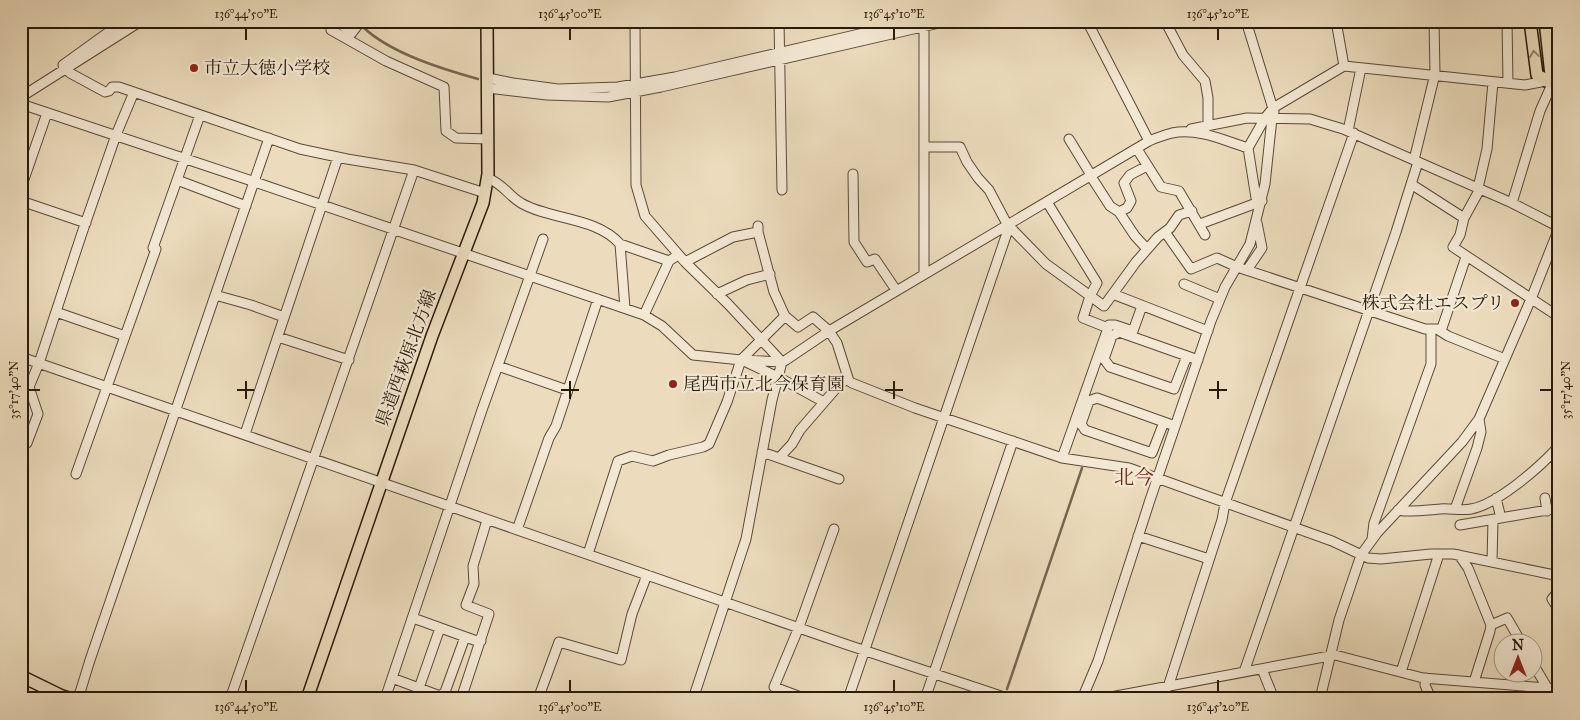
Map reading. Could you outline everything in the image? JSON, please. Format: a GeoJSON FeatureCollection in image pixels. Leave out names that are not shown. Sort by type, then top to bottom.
{"type":"FeatureCollection","features":[{"type":"Feature","properties":{"kind":"main road","name":"県道西萩原北方線"},"geometry":{"type":"LineString","coordinates":[[307,699],[432,336],[483,203],[488,178],[487,21]]}},
{"type":"Feature","properties":{"kind":"main road"},"geometry":{"type":"LineString","coordinates":[[1530,21],[1537,75],[1552,84]]}},
{"type":"Feature","properties":{"kind":"main road"},"geometry":{"type":"LineString","coordinates":[[1545,21],[1552,84]]}},
{"type":"Feature","properties":{"kind":"main road"},"geometry":{"type":"LineString","coordinates":[[21,676],[71,698]]}},
{"type":"Feature","properties":{"kind":"street"},"geometry":{"type":"LineString","coordinates":[[21,95],[124,21]]}},
{"type":"Feature","properties":{"kind":"street"},"geometry":{"type":"LineString","coordinates":[[21,95],[67,69],[141,21]]}},
{"type":"Feature","properties":{"kind":"street"},"geometry":{"type":"LineString","coordinates":[[337,21],[349,36]]}},
{"type":"Feature","properties":{"kind":"street"},"geometry":{"type":"LineString","coordinates":[[349,36],[361,21]]}},
{"type":"Feature","properties":{"kind":"street"},"geometry":{"type":"LineString","coordinates":[[635,21],[636,185],[645,216],[678,255],[762,339],[782,362]]}},
{"type":"Feature","properties":{"kind":"street"},"geometry":{"type":"LineString","coordinates":[[779,21],[782,190]]}},
{"type":"Feature","properties":{"kind":"street"},"geometry":{"type":"LineString","coordinates":[[780,56],[916,21]]}},
{"type":"Feature","properties":{"kind":"street"},"geometry":{"type":"LineString","coordinates":[[488,83],[547,95],[608,98],[635,88],[948,21]]}},
{"type":"Feature","properties":{"kind":"street"},"geometry":{"type":"LineString","coordinates":[[1087,21],[1149,141]]}},
{"type":"Feature","properties":{"kind":"street"},"geometry":{"type":"LineString","coordinates":[[1165,21],[1183,55],[1206,81],[1208,126]]}},
{"type":"Feature","properties":{"kind":"street"},"geometry":{"type":"LineString","coordinates":[[1082,699],[1098,661],[1157,478],[1208,330],[1220,300],[1250,244],[1262,201],[1272,115],[1246,21]]}},
{"type":"Feature","properties":{"kind":"street"},"geometry":{"type":"LineString","coordinates":[[1336,21],[1344,66]]}},
{"type":"Feature","properties":{"kind":"street"},"geometry":{"type":"LineString","coordinates":[[1244,672],[1411,184],[1435,74],[1434,21]]}},
{"type":"Feature","properties":{"kind":"street"},"geometry":{"type":"LineString","coordinates":[[1506,21],[1508,83]]}},
{"type":"Feature","properties":{"kind":"street"},"geometry":{"type":"LineString","coordinates":[[924,25],[924,273]]}},
{"type":"Feature","properties":{"kind":"street"},"geometry":{"type":"LineString","coordinates":[[331,30],[349,36],[386,61],[444,87],[446,131],[456,138],[488,139]]}},
{"type":"Feature","properties":{"kind":"street"},"geometry":{"type":"LineString","coordinates":[[1262,201],[1256,198],[1248,148],[1272,115],[1344,66],[1435,74],[1525,85],[1552,84],[1540,111],[1512,203]]}},
{"type":"Feature","properties":{"kind":"street"},"geometry":{"type":"LineString","coordinates":[[1168,686],[1226,503],[1301,288],[1351,132],[1361,68]]}},
{"type":"Feature","properties":{"kind":"street"},"geometry":{"type":"LineString","coordinates":[[67,69],[70,73],[105,92],[109,91],[112,87],[134,92],[300,149],[414,170],[485,193]]}},
{"type":"Feature","properties":{"kind":"street"},"geometry":{"type":"LineString","coordinates":[[1493,82],[1488,141],[1479,189],[1464,218],[1460,235],[1454,247],[1466,257],[1559,317]]}},
{"type":"Feature","properties":{"kind":"street"},"geometry":{"type":"LineString","coordinates":[[21,447],[27,443],[38,414],[29,387],[116,135],[134,92]]}},
{"type":"Feature","properties":{"kind":"street"},"geometry":{"type":"LineString","coordinates":[[21,104],[644,315],[662,326],[693,355],[741,360],[782,362],[924,273],[1008,226],[1149,141],[1171,133],[1272,115],[1310,118],[1351,132],[1512,203],[1559,228],[1531,299],[1479,419],[1462,442],[1398,510],[1361,555],[1338,620],[1320,699]]}},
{"type":"Feature","properties":{"kind":"street"},"geometry":{"type":"LineString","coordinates":[[21,188],[47,113]]}},
{"type":"Feature","properties":{"kind":"street"},"geometry":{"type":"LineString","coordinates":[[76,474],[156,249],[153,248],[200,115]]}},
{"type":"Feature","properties":{"kind":"street"},"geometry":{"type":"LineString","coordinates":[[1171,133],[1191,132],[1208,134],[1248,148]]}},
{"type":"Feature","properties":{"kind":"street"},"geometry":{"type":"LineString","coordinates":[[71,698],[90,660],[270,138]]}},
{"type":"Feature","properties":{"kind":"street"},"geometry":{"type":"LineString","coordinates":[[1069,139],[1110,206],[1119,212],[1135,236],[1147,249]]}},
{"type":"Feature","properties":{"kind":"street"},"geometry":{"type":"LineString","coordinates":[[924,147],[960,147],[978,178],[990,190],[1008,226],[1046,264],[1104,306],[1125,275],[1147,249],[1170,228],[1179,215],[1192,211]]}},
{"type":"Feature","properties":{"kind":"street"},"geometry":{"type":"LineString","coordinates":[[1136,149],[1161,188],[1179,191],[1205,235]]}},
{"type":"Feature","properties":{"kind":"street"},"geometry":{"type":"LineString","coordinates":[[244,434],[323,206],[338,157]]}},
{"type":"Feature","properties":{"kind":"street"},"geometry":{"type":"LineString","coordinates":[[1119,212],[1127,208],[1131,201],[1124,184],[1130,175],[1147,166]]}},
{"type":"Feature","properties":{"kind":"street"},"geometry":{"type":"LineString","coordinates":[[230,699],[414,170]]}},
{"type":"Feature","properties":{"kind":"street"},"geometry":{"type":"LineString","coordinates":[[853,174],[854,242],[867,262],[875,259],[896,290]]}},
{"type":"Feature","properties":{"kind":"street"},"geometry":{"type":"LineString","coordinates":[[488,178],[499,182],[520,202],[533,208],[598,228],[616,239],[620,244],[669,261]]}},
{"type":"Feature","properties":{"kind":"street"},"geometry":{"type":"LineString","coordinates":[[177,180],[246,206]]}},
{"type":"Feature","properties":{"kind":"street"},"geometry":{"type":"LineString","coordinates":[[1411,184],[1464,218]]}},
{"type":"Feature","properties":{"kind":"street"},"geometry":{"type":"LineString","coordinates":[[21,201],[86,223]]}},
{"type":"Feature","properties":{"kind":"street"},"geometry":{"type":"LineString","coordinates":[[1200,224],[1262,201]]}},
{"type":"Feature","properties":{"kind":"street"},"geometry":{"type":"LineString","coordinates":[[1047,202],[1097,283],[1090,296],[1083,318],[1108,328]]}},
{"type":"Feature","properties":{"kind":"street"},"geometry":{"type":"LineString","coordinates":[[1247,270],[1262,248],[1257,221]]}},
{"type":"Feature","properties":{"kind":"street"},"geometry":{"type":"LineString","coordinates":[[848,699],[1008,226]]}},
{"type":"Feature","properties":{"kind":"street"},"geometry":{"type":"LineString","coordinates":[[685,262],[733,236],[758,229],[774,292],[786,316],[798,327],[813,317],[829,331],[837,343],[848,378],[852,383],[944,418],[1062,458],[1129,468],[1332,541],[1368,558],[1381,559],[1439,554],[1459,555],[1559,576]]}},
{"type":"Feature","properties":{"kind":"street"},"geometry":{"type":"LineString","coordinates":[[1165,232],[1191,269],[1217,258],[1237,267],[1368,311],[1425,329],[1436,330],[1505,358]]}},
{"type":"Feature","properties":{"kind":"street"},"geometry":{"type":"LineString","coordinates":[[385,699],[543,239]]}},
{"type":"Feature","properties":{"kind":"street"},"geometry":{"type":"LineString","coordinates":[[620,244],[625,308]]}},
{"type":"Feature","properties":{"kind":"street"},"geometry":{"type":"LineString","coordinates":[[644,315],[669,261],[678,255]]}},
{"type":"Feature","properties":{"kind":"street"},"geometry":{"type":"LineString","coordinates":[[1372,540],[1374,523],[1431,364],[1436,330],[1466,257]]}},
{"type":"Feature","properties":{"kind":"street"},"geometry":{"type":"LineString","coordinates":[[717,294],[747,280],[770,274]]}},
{"type":"Feature","properties":{"kind":"street"},"geometry":{"type":"LineString","coordinates":[[1184,284],[1220,300]]}},
{"type":"Feature","properties":{"kind":"street"},"geometry":{"type":"LineString","coordinates":[[1113,294],[1208,330]]}},
{"type":"Feature","properties":{"kind":"street"},"geometry":{"type":"LineString","coordinates":[[216,295],[284,317]]}},
{"type":"Feature","properties":{"kind":"street"},"geometry":{"type":"LineString","coordinates":[[518,530],[549,438],[556,426],[598,299]]}},
{"type":"Feature","properties":{"kind":"street"},"geometry":{"type":"LineString","coordinates":[[1062,458],[1109,325],[1115,324],[1133,331],[1142,306]]}},
{"type":"Feature","properties":{"kind":"street"},"geometry":{"type":"LineString","coordinates":[[56,312],[125,336]]}},
{"type":"Feature","properties":{"kind":"street"},"geometry":{"type":"LineString","coordinates":[[588,554],[618,461],[632,456],[653,462],[669,455],[710,444],[741,360],[786,316]]}},
{"type":"Feature","properties":{"kind":"street"},"geometry":{"type":"LineString","coordinates":[[1187,356],[1174,389],[1110,367],[1104,359],[1112,336],[1119,332],[1187,356],[1198,360]]}},
{"type":"Feature","properties":{"kind":"street"},"geometry":{"type":"LineString","coordinates":[[278,337],[349,360]]}},
{"type":"Feature","properties":{"kind":"street"},"geometry":{"type":"LineString","coordinates":[[21,357],[487,520],[1008,698]]}},
{"type":"Feature","properties":{"kind":"street"},"geometry":{"type":"LineString","coordinates":[[741,360],[778,377],[824,402]]}},
{"type":"Feature","properties":{"kind":"street"},"geometry":{"type":"LineString","coordinates":[[692,699],[746,539],[762,452],[782,362]]}},
{"type":"Feature","properties":{"kind":"street"},"geometry":{"type":"LineString","coordinates":[[498,366],[568,390]]}},
{"type":"Feature","properties":{"kind":"street"},"geometry":{"type":"LineString","coordinates":[[780,457],[824,402],[848,378]]}},
{"type":"Feature","properties":{"kind":"street"},"geometry":{"type":"LineString","coordinates":[[1164,422],[1152,453],[1085,430],[1081,424],[1089,401],[1097,398],[1164,422],[1175,426]]}},
{"type":"Feature","properties":{"kind":"street"},"geometry":{"type":"LineString","coordinates":[[1455,509],[1477,448],[1481,432],[1479,419]]}},
{"type":"Feature","properties":{"kind":"street"},"geometry":{"type":"LineString","coordinates":[[925,699],[1013,441]]}},
{"type":"Feature","properties":{"kind":"street"},"geometry":{"type":"LineString","coordinates":[[1398,510],[1415,512],[1437,509],[1470,509],[1496,498],[1511,489],[1556,450],[1559,465]]}},
{"type":"Feature","properties":{"kind":"street"},"geometry":{"type":"LineString","coordinates":[[762,452],[839,479]]}},
{"type":"Feature","properties":{"kind":"street"},"geometry":{"type":"LineString","coordinates":[[1492,561],[1497,519],[1496,498]]}},
{"type":"Feature","properties":{"kind":"street"},"geometry":{"type":"LineString","coordinates":[[1545,498],[1547,511]]}},
{"type":"Feature","properties":{"kind":"street"},"geometry":{"type":"LineString","coordinates":[[1460,525],[1559,508]]}},
{"type":"Feature","properties":{"kind":"street"},"geometry":{"type":"LineString","coordinates":[[461,699],[490,614],[466,605],[474,584],[473,566],[487,520]]}},
{"type":"Feature","properties":{"kind":"street"},"geometry":{"type":"LineString","coordinates":[[806,699],[774,687],[799,627],[834,529]]}},
{"type":"Feature","properties":{"kind":"street"},"geometry":{"type":"LineString","coordinates":[[1138,536],[1209,559]]}},
{"type":"Feature","properties":{"kind":"street"},"geometry":{"type":"LineString","coordinates":[[1401,672],[1439,554]]}},
{"type":"Feature","properties":{"kind":"street"},"geometry":{"type":"LineString","coordinates":[[1459,555],[1468,568],[1491,626],[1474,682]]}},
{"type":"Feature","properties":{"kind":"street"},"geometry":{"type":"LineString","coordinates":[[538,699],[559,642],[621,660],[632,614],[647,574]]}},
{"type":"Feature","properties":{"kind":"street"},"geometry":{"type":"LineString","coordinates":[[1556,594],[1552,599],[1559,610]]}},
{"type":"Feature","properties":{"kind":"street"},"geometry":{"type":"LineString","coordinates":[[413,618],[481,641]]}},
{"type":"Feature","properties":{"kind":"street"},"geometry":{"type":"LineString","coordinates":[[1491,626],[1508,619],[1515,632]]}},
{"type":"Feature","properties":{"kind":"street"},"geometry":{"type":"LineString","coordinates":[[419,688],[440,628]]}},
{"type":"Feature","properties":{"kind":"street"},"geometry":{"type":"LineString","coordinates":[[392,678],[440,696],[445,692],[465,637]]}},
{"type":"Feature","properties":{"kind":"street"},"geometry":{"type":"LineString","coordinates":[[1100,699],[1119,698],[1329,659],[1335,655],[1426,678],[1559,690]]}},
{"type":"Feature","properties":{"kind":"street"},"geometry":{"type":"LineString","coordinates":[[1119,698],[1168,686],[1244,672],[1263,671]]}},
{"type":"Feature","properties":{"kind":"street"},"geometry":{"type":"LineString","coordinates":[[1263,671],[1274,699]]}},
{"type":"Feature","properties":{"kind":"street"},"geometry":{"type":"LineString","coordinates":[[1426,678],[1425,685],[1431,699]]}},
{"type":"Feature","properties":{"kind":"street"},"geometry":{"type":"LineString","coordinates":[[1542,679],[1548,689]]}},
{"type":"Feature","properties":{"kind":"waterway"},"geometry":{"type":"LineString","coordinates":[[363,27],[387,45],[417,59],[478,79]]}},
{"type":"Feature","properties":{"kind":"waterway"},"geometry":{"type":"LineString","coordinates":[[599,92],[614,91]]}},
{"type":"Feature","properties":{"kind":"waterway"},"geometry":{"type":"LineString","coordinates":[[1007,689],[1082,468]]}},
{"type":"Feature","properties":{"kind":"place","name":"市立大徳小学校"},"geometry":{"type":"Point","coordinates":[194,68]}},
{"type":"Feature","properties":{"kind":"place","name":"株式会社エスプリ"},"geometry":{"type":"Point","coordinates":[1515,303]}},
{"type":"Feature","properties":{"kind":"place","name":"尾西市立北今保育園"},"geometry":{"type":"Point","coordinates":[673,384]}},
{"type":"Feature","properties":{"kind":"district","name":"北今"},"geometry":{"type":"Point","coordinates":[1134,477]}}]}
